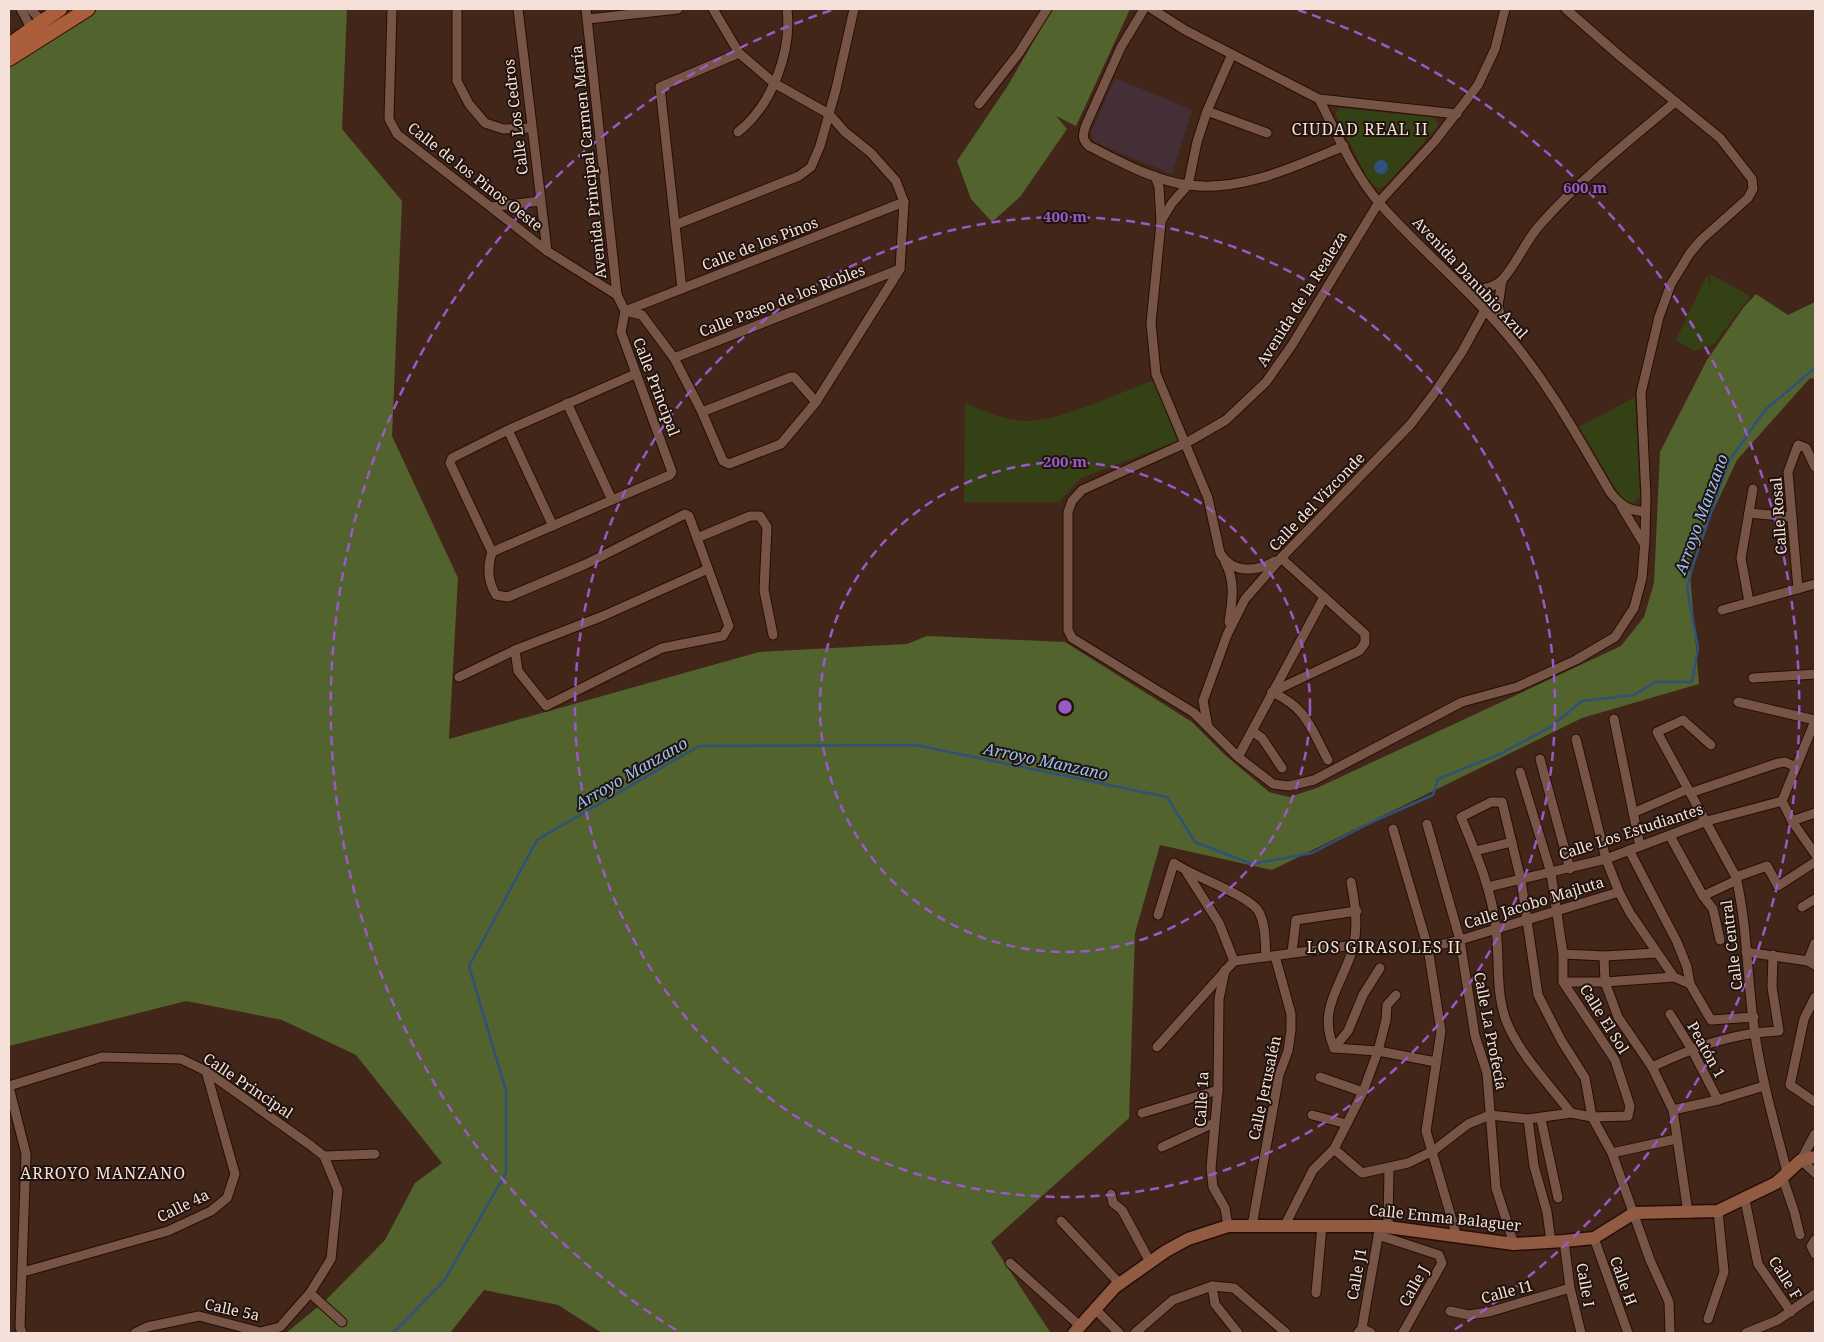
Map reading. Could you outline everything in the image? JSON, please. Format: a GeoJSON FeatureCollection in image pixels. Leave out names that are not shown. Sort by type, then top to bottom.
{"type":"FeatureCollection","features":[{"type":"Feature","properties":{"kind":"main road"},"geometry":{"type":"LineString","coordinates":[[9,45],[60,9]]}},
{"type":"Feature","properties":{"kind":"main road"},"geometry":{"type":"LineString","coordinates":[[9,59],[88,9]]}},
{"type":"Feature","properties":{"kind":"street"},"geometry":{"type":"LineString","coordinates":[[21,9],[37,26]]}},
{"type":"Feature","properties":{"kind":"street"},"geometry":{"type":"LineString","coordinates":[[31,9],[37,26]]}},
{"type":"Feature","properties":{"kind":"street","name":"Calle de los Pinos Oeste"},"geometry":{"type":"LineString","coordinates":[[392,9],[388,119],[397,134],[547,252],[617,296]]}},
{"type":"Feature","properties":{"kind":"street"},"geometry":{"type":"LineString","coordinates":[[457,9],[457,81],[469,104],[485,123],[503,129],[531,128]]}},
{"type":"Feature","properties":{"kind":"street","name":"Calle Los Cedros"},"geometry":{"type":"LineString","coordinates":[[518,9],[547,252]]}},
{"type":"Feature","properties":{"kind":"street","name":"Avenida Principal Carmen María"},"geometry":{"type":"LineString","coordinates":[[586,9],[617,296],[625,311]]}},
{"type":"Feature","properties":{"kind":"street"},"geometry":{"type":"LineString","coordinates":[[588,19],[678,9]]}},
{"type":"Feature","properties":{"kind":"street"},"geometry":{"type":"LineString","coordinates":[[625,311],[642,315],[674,358],[702,412],[723,461],[729,464],[781,444],[816,402],[900,269],[904,202],[896,181],[871,153],[845,132],[829,114],[774,83],[740,53],[713,9]]}},
{"type":"Feature","properties":{"kind":"street"},"geometry":{"type":"LineString","coordinates":[[738,132],[756,115],[774,83],[783,56],[788,21],[787,9]]}},
{"type":"Feature","properties":{"kind":"street"},"geometry":{"type":"LineString","coordinates":[[675,225],[805,172],[811,167],[820,146],[829,114],[854,9]]}},
{"type":"Feature","properties":{"kind":"street"},"geometry":{"type":"LineString","coordinates":[[979,104],[1019,53],[1047,9]]}},
{"type":"Feature","properties":{"kind":"street"},"geometry":{"type":"LineString","coordinates":[[1144,9],[1121,47],[1093,107],[1083,136],[1084,142],[1089,146],[1155,176],[1188,185],[1223,184],[1253,180],[1280,172],[1344,146]]}},
{"type":"Feature","properties":{"kind":"street"},"geometry":{"type":"LineString","coordinates":[[1152,9],[1185,30],[1320,99],[1457,114]]}},
{"type":"Feature","properties":{"kind":"street","name":"Avenida de la Realeza"},"geometry":{"type":"LineString","coordinates":[[1186,709],[1072,638],[1068,630],[1068,512],[1072,501],[1082,490],[1098,481],[1186,443],[1226,420],[1266,382],[1292,345],[1379,202],[1457,114],[1487,67],[1495,49],[1505,9]]}},
{"type":"Feature","properties":{"kind":"street"},"geometry":{"type":"LineString","coordinates":[[1186,709],[1208,727],[1238,757],[1273,784],[1289,786],[1314,780],[1462,702],[1517,687],[1576,660],[1615,637],[1634,608],[1642,578],[1645,545],[1641,392],[1664,301],[1671,284],[1690,253],[1740,206],[1753,188],[1748,173],[1720,138],[1566,9]]}},
{"type":"Feature","properties":{"kind":"street"},"geometry":{"type":"LineString","coordinates":[[682,289],[660,87],[740,53]]}},
{"type":"Feature","properties":{"kind":"street"},"geometry":{"type":"LineString","coordinates":[[1161,222],[1172,203],[1188,185],[1197,142],[1207,111],[1232,54]]}},
{"type":"Feature","properties":{"kind":"street","name":"Avenida Danubio Azul"},"geometry":{"type":"LineString","coordinates":[[1320,99],[1344,146],[1379,202],[1485,310],[1505,332],[1546,385],[1610,492],[1645,545]]}},
{"type":"Feature","properties":{"kind":"street"},"geometry":{"type":"LineString","coordinates":[[1505,332],[1498,306],[1502,280],[1528,239],[1562,201],[1600,164],[1675,102]]}},
{"type":"Feature","properties":{"kind":"street"},"geometry":{"type":"LineString","coordinates":[[1207,111],[1267,133]]}},
{"type":"Feature","properties":{"kind":"street"},"geometry":{"type":"LineString","coordinates":[[1155,176],[1159,187],[1161,222],[1151,323],[1156,374],[1208,498],[1220,553],[1231,578],[1233,600],[1227,635]]}},
{"type":"Feature","properties":{"kind":"street"},"geometry":{"type":"LineString","coordinates":[[491,208],[540,201]]}},
{"type":"Feature","properties":{"kind":"street","name":"Calle de los Pinos"},"geometry":{"type":"LineString","coordinates":[[625,311],[904,202]]}},
{"type":"Feature","properties":{"kind":"street","name":"Calle Paseo de los Robles"},"geometry":{"type":"LineString","coordinates":[[674,358],[900,269]]}},
{"type":"Feature","properties":{"kind":"street"},"geometry":{"type":"LineString","coordinates":[[1462,287],[1474,290],[1483,289],[1502,280]]}},
{"type":"Feature","properties":{"kind":"street","name":"Calle del Vizconde"},"geometry":{"type":"LineString","coordinates":[[1203,701],[1227,635],[1245,599],[1281,558],[1410,425],[1438,388],[1485,310]]}},
{"type":"Feature","properties":{"kind":"street","name":"Calle Principal"},"geometry":{"type":"LineString","coordinates":[[612,500],[670,475],[672,472],[621,332],[625,311]]}},
{"type":"Feature","properties":{"kind":"street"},"geometry":{"type":"LineString","coordinates":[[515,650],[518,671],[546,706],[662,648],[723,636],[729,626],[689,516],[681,515],[586,564],[508,597],[496,596],[490,585],[489,563],[492,552],[450,463],[455,455],[635,374]]}},
{"type":"Feature","properties":{"kind":"street"},"geometry":{"type":"LineString","coordinates":[[702,412],[791,377],[794,377],[816,402]]}},
{"type":"Feature","properties":{"kind":"street"},"geometry":{"type":"LineString","coordinates":[[492,552],[612,500],[567,403]]}},
{"type":"Feature","properties":{"kind":"street"},"geometry":{"type":"LineString","coordinates":[[508,430],[553,526]]}},
{"type":"Feature","properties":{"kind":"street","name":"Calle Rosal"},"geometry":{"type":"LineString","coordinates":[[1798,589],[1788,472],[1795,448],[1800,444],[1806,448],[1815,468]]}},
{"type":"Feature","properties":{"kind":"street"},"geometry":{"type":"LineString","coordinates":[[1749,602],[1741,558],[1750,513],[1752,489]]}},
{"type":"Feature","properties":{"kind":"street"},"geometry":{"type":"LineString","coordinates":[[1621,506],[1645,512]]}},
{"type":"Feature","properties":{"kind":"street"},"geometry":{"type":"LineString","coordinates":[[1750,513],[1792,516]]}},
{"type":"Feature","properties":{"kind":"street"},"geometry":{"type":"LineString","coordinates":[[697,538],[750,516],[760,516],[767,527],[764,590],[773,636]]}},
{"type":"Feature","properties":{"kind":"street"},"geometry":{"type":"LineString","coordinates":[[1220,553],[1231,565],[1242,569],[1264,566],[1281,558],[1365,634],[1365,643],[1359,651],[1272,692]]}},
{"type":"Feature","properties":{"kind":"street"},"geometry":{"type":"LineString","coordinates":[[459,677],[515,650],[603,616],[708,569]]}},
{"type":"Feature","properties":{"kind":"street"},"geometry":{"type":"LineString","coordinates":[[1722,610],[1815,584]]}},
{"type":"Feature","properties":{"kind":"street"},"geometry":{"type":"LineString","coordinates":[[1238,757],[1324,597]]}},
{"type":"Feature","properties":{"kind":"street"},"geometry":{"type":"LineString","coordinates":[[1753,678],[1815,674]]}},
{"type":"Feature","properties":{"kind":"street"},"geometry":{"type":"LineString","coordinates":[[1272,692],[1290,700],[1302,710],[1328,760]]}},
{"type":"Feature","properties":{"kind":"street"},"geometry":{"type":"LineString","coordinates":[[1186,709],[1196,707],[1203,701],[1208,727]]}},
{"type":"Feature","properties":{"kind":"street"},"geometry":{"type":"LineString","coordinates":[[1738,702],[1815,720],[1782,801],[1792,821],[1815,854]]}},
{"type":"Feature","properties":{"kind":"street"},"geometry":{"type":"LineString","coordinates":[[1614,719],[1640,846]]}},
{"type":"Feature","properties":{"kind":"street","name":"Calle Central"},"geometry":{"type":"LineString","coordinates":[[1711,745],[1684,720],[1658,732],[1736,878],[1742,902],[1755,1032],[1764,1086],[1800,1235]]}},
{"type":"Feature","properties":{"kind":"street"},"geometry":{"type":"LineString","coordinates":[[1252,731],[1262,738],[1282,768]]}},
{"type":"Feature","properties":{"kind":"street"},"geometry":{"type":"LineString","coordinates":[[1576,739],[1606,858],[1619,892],[1674,977]]}},
{"type":"Feature","properties":{"kind":"street"},"geometry":{"type":"LineString","coordinates":[[1540,759],[1570,869]]}},
{"type":"Feature","properties":{"kind":"street"},"geometry":{"type":"LineString","coordinates":[[1633,813],[1689,791],[1778,763],[1785,762],[1796,767]]}},
{"type":"Feature","properties":{"kind":"street","name":"Calle El Sol"},"geometry":{"type":"LineString","coordinates":[[1334,1149],[1362,1173],[1408,1163],[1433,1151],[1468,1124],[1490,1115],[1528,1119],[1541,1119],[1571,1113],[1592,1117],[1628,1116],[1630,1106],[1615,1060],[1564,982],[1551,873],[1520,772]]}},
{"type":"Feature","properties":{"kind":"street","name":"Calle Los Estudiantes"},"geometry":{"type":"LineString","coordinates":[[1488,887],[1570,869],[1670,836],[1707,821],[1782,801]]}},
{"type":"Feature","properties":{"kind":"street"},"geometry":{"type":"LineString","coordinates":[[1571,1113],[1526,1053],[1508,1024],[1500,1001],[1496,929],[1488,887],[1461,817],[1491,802],[1502,802],[1512,842],[1521,880],[1538,995],[1561,1040],[1585,1078],[1592,1117],[1612,1153],[1650,1260],[1669,1302],[1670,1333]]}},
{"type":"Feature","properties":{"kind":"street"},"geometry":{"type":"LineString","coordinates":[[1792,821],[1815,813]]}},
{"type":"Feature","properties":{"kind":"street","name":"Calle La Profecía"},"geometry":{"type":"LineString","coordinates":[[1427,824],[1460,940],[1475,1036],[1487,1073],[1496,1188],[1514,1244]]}},
{"type":"Feature","properties":{"kind":"street"},"geometry":{"type":"LineString","coordinates":[[1393,829],[1428,948],[1441,1031],[1426,1131],[1456,1237]]}},
{"type":"Feature","properties":{"kind":"street"},"geometry":{"type":"LineString","coordinates":[[1670,836],[1703,896],[1713,909],[1720,940]]}},
{"type":"Feature","properties":{"kind":"street"},"geometry":{"type":"LineString","coordinates":[[1475,851],[1512,842]]}},
{"type":"Feature","properties":{"kind":"street"},"geometry":{"type":"LineString","coordinates":[[1629,850],[1677,942],[1688,967],[1690,984],[1711,1020],[1754,1017]]}},
{"type":"Feature","properties":{"kind":"street"},"geometry":{"type":"LineString","coordinates":[[1703,896],[1736,878],[1767,866],[1778,886],[1815,862]]}},
{"type":"Feature","properties":{"kind":"street"},"geometry":{"type":"LineString","coordinates":[[1158,915],[1174,863],[1187,872],[1219,923],[1234,961]]}},
{"type":"Feature","properties":{"kind":"street","name":"Calle Jerusalén"},"geometry":{"type":"LineString","coordinates":[[1187,872],[1251,902],[1259,911],[1271,957],[1291,1014],[1288,1051],[1279,1075],[1252,1226]]}},
{"type":"Feature","properties":{"kind":"street"},"geometry":{"type":"LineString","coordinates":[[1334,1048],[1328,1034],[1331,1003],[1354,944],[1357,911],[1351,882]]}},
{"type":"Feature","properties":{"kind":"street","name":"Calle Jacobo Majluta"},"geometry":{"type":"LineString","coordinates":[[1428,948],[1557,912],[1619,892]]}},
{"type":"Feature","properties":{"kind":"street"},"geometry":{"type":"LineString","coordinates":[[1802,907],[1815,898]]}},
{"type":"Feature","properties":{"kind":"street"},"geometry":{"type":"LineString","coordinates":[[1292,952],[1296,920],[1357,911]]}},
{"type":"Feature","properties":{"kind":"street"},"geometry":{"type":"LineString","coordinates":[[1746,952],[1773,955],[1811,963],[1815,943]]}},
{"type":"Feature","properties":{"kind":"street"},"geometry":{"type":"LineString","coordinates":[[1157,1047],[1234,961],[1354,944]]}},
{"type":"Feature","properties":{"kind":"street"},"geometry":{"type":"LineString","coordinates":[[1562,954],[1604,956],[1657,953]]}},
{"type":"Feature","properties":{"kind":"street"},"geometry":{"type":"LineString","coordinates":[[1652,1067],[1691,1048],[1729,1037],[1755,1032],[1779,1031],[1772,987],[1773,955]]}},
{"type":"Feature","properties":{"kind":"street"},"geometry":{"type":"LineString","coordinates":[[1604,956],[1605,982],[1618,1018],[1652,1067],[1673,1110],[1688,1213]]}},
{"type":"Feature","properties":{"kind":"street"},"geometry":{"type":"LineString","coordinates":[[1334,1048],[1348,1032],[1363,995],[1380,968]]}},
{"type":"Feature","properties":{"kind":"street","name":"Calle 1a"},"geometry":{"type":"LineString","coordinates":[[1224,970],[1219,999],[1218,1090],[1211,1168],[1213,1187],[1225,1208],[1228,1226]]}},
{"type":"Feature","properties":{"kind":"street"},"geometry":{"type":"LineString","coordinates":[[1564,982],[1605,982],[1674,977],[1690,984]]}},
{"type":"Feature","properties":{"kind":"street"},"geometry":{"type":"LineString","coordinates":[[1285,1225],[1313,1170],[1334,1149],[1348,1124],[1363,1092],[1378,1051],[1386,1020],[1387,1005],[1396,995]]}},
{"type":"Feature","properties":{"kind":"street"},"geometry":{"type":"LineString","coordinates":[[1815,997],[1804,1019],[1790,1085],[1815,1102]]}},
{"type":"Feature","properties":{"kind":"street","name":"Peatón 1"},"geometry":{"type":"LineString","coordinates":[[1670,1014],[1691,1048],[1718,1100]]}},
{"type":"Feature","properties":{"kind":"street"},"geometry":{"type":"LineString","coordinates":[[1334,1048],[1378,1051],[1436,1062]]}},
{"type":"Feature","properties":{"kind":"street","name":"Calle Principal"},"geometry":{"type":"LineString","coordinates":[[9,1087],[102,1056],[182,1059],[206,1071],[324,1156]]}},
{"type":"Feature","properties":{"kind":"street","name":"Calle 4a"},"geometry":{"type":"LineString","coordinates":[[23,1272],[168,1231],[211,1211],[227,1198],[235,1174],[206,1071]]}},
{"type":"Feature","properties":{"kind":"street"},"geometry":{"type":"LineString","coordinates":[[1320,1077],[1363,1092]]}},
{"type":"Feature","properties":{"kind":"street"},"geometry":{"type":"LineString","coordinates":[[1673,1110],[1718,1100],[1764,1086]]}},
{"type":"Feature","properties":{"kind":"street"},"geometry":{"type":"LineString","coordinates":[[9,1087],[26,1154],[20,1326],[22,1333]]}},
{"type":"Feature","properties":{"kind":"street"},"geometry":{"type":"LineString","coordinates":[[1142,1113],[1218,1090]]}},
{"type":"Feature","properties":{"kind":"street"},"geometry":{"type":"LineString","coordinates":[[1312,1115],[1348,1124]]}},
{"type":"Feature","properties":{"kind":"street","name":"Calle I"},"geometry":{"type":"LineString","coordinates":[[1528,1119],[1534,1166],[1570,1288],[1580,1333]]}},
{"type":"Feature","properties":{"kind":"street"},"geometry":{"type":"LineString","coordinates":[[1541,1119],[1558,1198]]}},
{"type":"Feature","properties":{"kind":"street"},"geometry":{"type":"LineString","coordinates":[[1162,1147],[1214,1123]]}},
{"type":"Feature","properties":{"kind":"street"},"geometry":{"type":"LineString","coordinates":[[1802,1160],[1815,1134]]}},
{"type":"Feature","properties":{"kind":"street"},"geometry":{"type":"LineString","coordinates":[[1612,1153],[1676,1139]]}},
{"type":"Feature","properties":{"kind":"street"},"geometry":{"type":"LineString","coordinates":[[342,1322],[310,1293],[331,1259],[338,1190],[324,1156],[376,1154]]}},
{"type":"Feature","properties":{"kind":"street"},"geometry":{"type":"LineString","coordinates":[[1634,1213],[1718,1211],[1745,1200],[1776,1183],[1802,1160],[1815,1157]]}},
{"type":"Feature","properties":{"kind":"street"},"geometry":{"type":"LineString","coordinates":[[1802,1160],[1815,1173]]}},
{"type":"Feature","properties":{"kind":"street","name":"Calle J1"},"geometry":{"type":"LineString","coordinates":[[1360,1330],[1382,1229],[1389,1168]]}},
{"type":"Feature","properties":{"kind":"street"},"geometry":{"type":"LineString","coordinates":[[1112,1194],[1113,1203],[1122,1210],[1150,1262]]}},
{"type":"Feature","properties":{"kind":"street","name":"Calle F"},"geometry":{"type":"LineString","coordinates":[[1745,1200],[1758,1264],[1791,1312]]}},
{"type":"Feature","properties":{"kind":"street"},"geometry":{"type":"LineString","coordinates":[[1708,1319],[1724,1272],[1718,1211]]}},
{"type":"Feature","properties":{"kind":"street","name":"Calle Emma Balaguer"},"geometry":{"type":"LineString","coordinates":[[1077,1330],[1120,1284],[1150,1262],[1188,1239],[1228,1226],[1285,1225],[1382,1229],[1514,1244],[1594,1238],[1634,1213]]}},
{"type":"Feature","properties":{"kind":"street"},"geometry":{"type":"LineString","coordinates":[[1061,1221],[1120,1284]]}},
{"type":"Feature","properties":{"kind":"street"},"geometry":{"type":"LineString","coordinates":[[1316,1292],[1322,1226]]}},
{"type":"Feature","properties":{"kind":"street","name":"Calle J"},"geometry":{"type":"LineString","coordinates":[[1382,1229],[1439,1255],[1441,1258],[1442,1263],[1427,1293],[1403,1333]]}},
{"type":"Feature","properties":{"kind":"street","name":"Calle H"},"geometry":{"type":"LineString","coordinates":[[1594,1238],[1628,1333]]}},
{"type":"Feature","properties":{"kind":"street"},"geometry":{"type":"LineString","coordinates":[[1815,1240],[1811,1246],[1815,1254]]}},
{"type":"Feature","properties":{"kind":"street"},"geometry":{"type":"LineString","coordinates":[[1010,1263],[1077,1330]]}},
{"type":"Feature","properties":{"kind":"street"},"geometry":{"type":"LineString","coordinates":[[1139,1332],[1172,1300],[1212,1286],[1234,1288],[1286,1333]]}},
{"type":"Feature","properties":{"kind":"street"},"geometry":{"type":"LineString","coordinates":[[1212,1286],[1215,1304],[1238,1333]]}},
{"type":"Feature","properties":{"kind":"street","name":"Calle I1"},"geometry":{"type":"LineString","coordinates":[[1450,1311],[1468,1315],[1489,1312],[1570,1288]]}},
{"type":"Feature","properties":{"kind":"street","name":"Calle 5a"},"geometry":{"type":"LineString","coordinates":[[135,1333],[148,1327],[199,1316],[260,1332],[280,1327],[310,1293]]}},
{"type":"Feature","properties":{"kind":"street"},"geometry":{"type":"LineString","coordinates":[[1746,1333],[1770,1325],[1815,1294]]}},
{"type":"Feature","properties":{"kind":"street"},"geometry":{"type":"LineString","coordinates":[[1095,1309],[1119,1333]]}},
{"type":"Feature","properties":{"kind":"street"},"geometry":{"type":"LineString","coordinates":[[1360,1330],[1371,1333]]}},
{"type":"Feature","properties":{"kind":"shaded area"},"geometry":{"type":"Polygon","coordinates":[[[1115,78],[1192,110],[1172,174],[1095,142],[1092,137],[1091,132],[1115,78]]]}},
{"type":"Feature","properties":{"kind":"green space"},"geometry":{"type":"Polygon","coordinates":[[[72,9],[347,9],[342,129],[402,201],[392,436],[458,578],[449,739],[759,652],[907,644],[927,636],[1065,642],[1192,722],[1225,755],[1269,792],[1289,797],[1317,788],[1621,646],[1644,617],[1654,583],[1660,452],[1707,360],[1743,308],[1756,294],[1788,315],[1815,302],[1815,379],[1810,378],[1737,460],[1689,562],[1699,684],[1582,718],[1272,870],[1160,845],[1135,933],[1129,1118],[991,1242],[1050,1332],[602,1333],[558,1305],[484,1290],[450,1333],[286,1333],[325,1301],[385,1240],[415,1183],[442,1163],[356,1055],[282,1020],[186,1001],[9,1046],[9,54],[72,9]]]}},
{"type":"Feature","properties":{"kind":"green space"},"geometry":{"type":"Polygon","coordinates":[[[1052,9],[1130,9],[1076,126],[1056,116],[1067,129],[1020,197],[992,222],[971,199],[957,161],[1007,87],[1052,9]]]}},
{"type":"Feature","properties":{"kind":"green space"},"geometry":{"type":"Polygon","coordinates":[[[1340,108],[1431,117],[1436,120],[1438,126],[1387,184],[1379,189],[1370,183],[1336,116],[1336,112],[1340,108]]]}},
{"type":"Feature","properties":{"kind":"green space"},"geometry":{"type":"Polygon","coordinates":[[[1710,274],[1750,296],[1715,343],[1694,351],[1676,340],[1707,275],[1711,289],[1710,274]]]}},
{"type":"Feature","properties":{"kind":"green space"},"geometry":{"type":"Polygon","coordinates":[[[1156,379],[1178,441],[1081,478],[1059,502],[964,502],[965,403],[1009,419],[1038,420],[1071,412],[1156,379]]]}},
{"type":"Feature","properties":{"kind":"green space"},"geometry":{"type":"Polygon","coordinates":[[[1635,397],[1640,497],[1633,504],[1621,498],[1579,427],[1635,397]]]}},
{"type":"Feature","properties":{"kind":"water"},"geometry":{"type":"Polygon","coordinates":[[[1378,160],[1384,160],[1388,167],[1384,174],[1378,174],[1374,170],[1374,164],[1378,160]]]}},
{"type":"Feature","properties":{"kind":"waterway","name":"Arroyo Manzano"},"geometry":{"type":"LineString","coordinates":[[393,1333],[444,1281],[506,1173],[506,1091],[469,966],[537,840],[699,746],[916,745],[1167,797],[1195,842],[1252,864],[1312,853],[1372,822],[1433,795],[1438,779],[1500,754],[1549,728],[1582,701],[1634,695],[1655,682],[1692,682],[1698,648],[1687,588],[1693,565],[1729,461],[1765,410],[1815,368]]}},
{"type":"Feature","properties":{"kind":"district","name":"CIUDAD REAL II"},"geometry":{"type":"Point","coordinates":[1360,129]}},
{"type":"Feature","properties":{"kind":"district","name":"LOS GIRASOLES II"},"geometry":{"type":"Point","coordinates":[1384,947]}},
{"type":"Feature","properties":{"kind":"district","name":"ARROYO MANZANO"},"geometry":{"type":"Point","coordinates":[103,1173]}}]}
